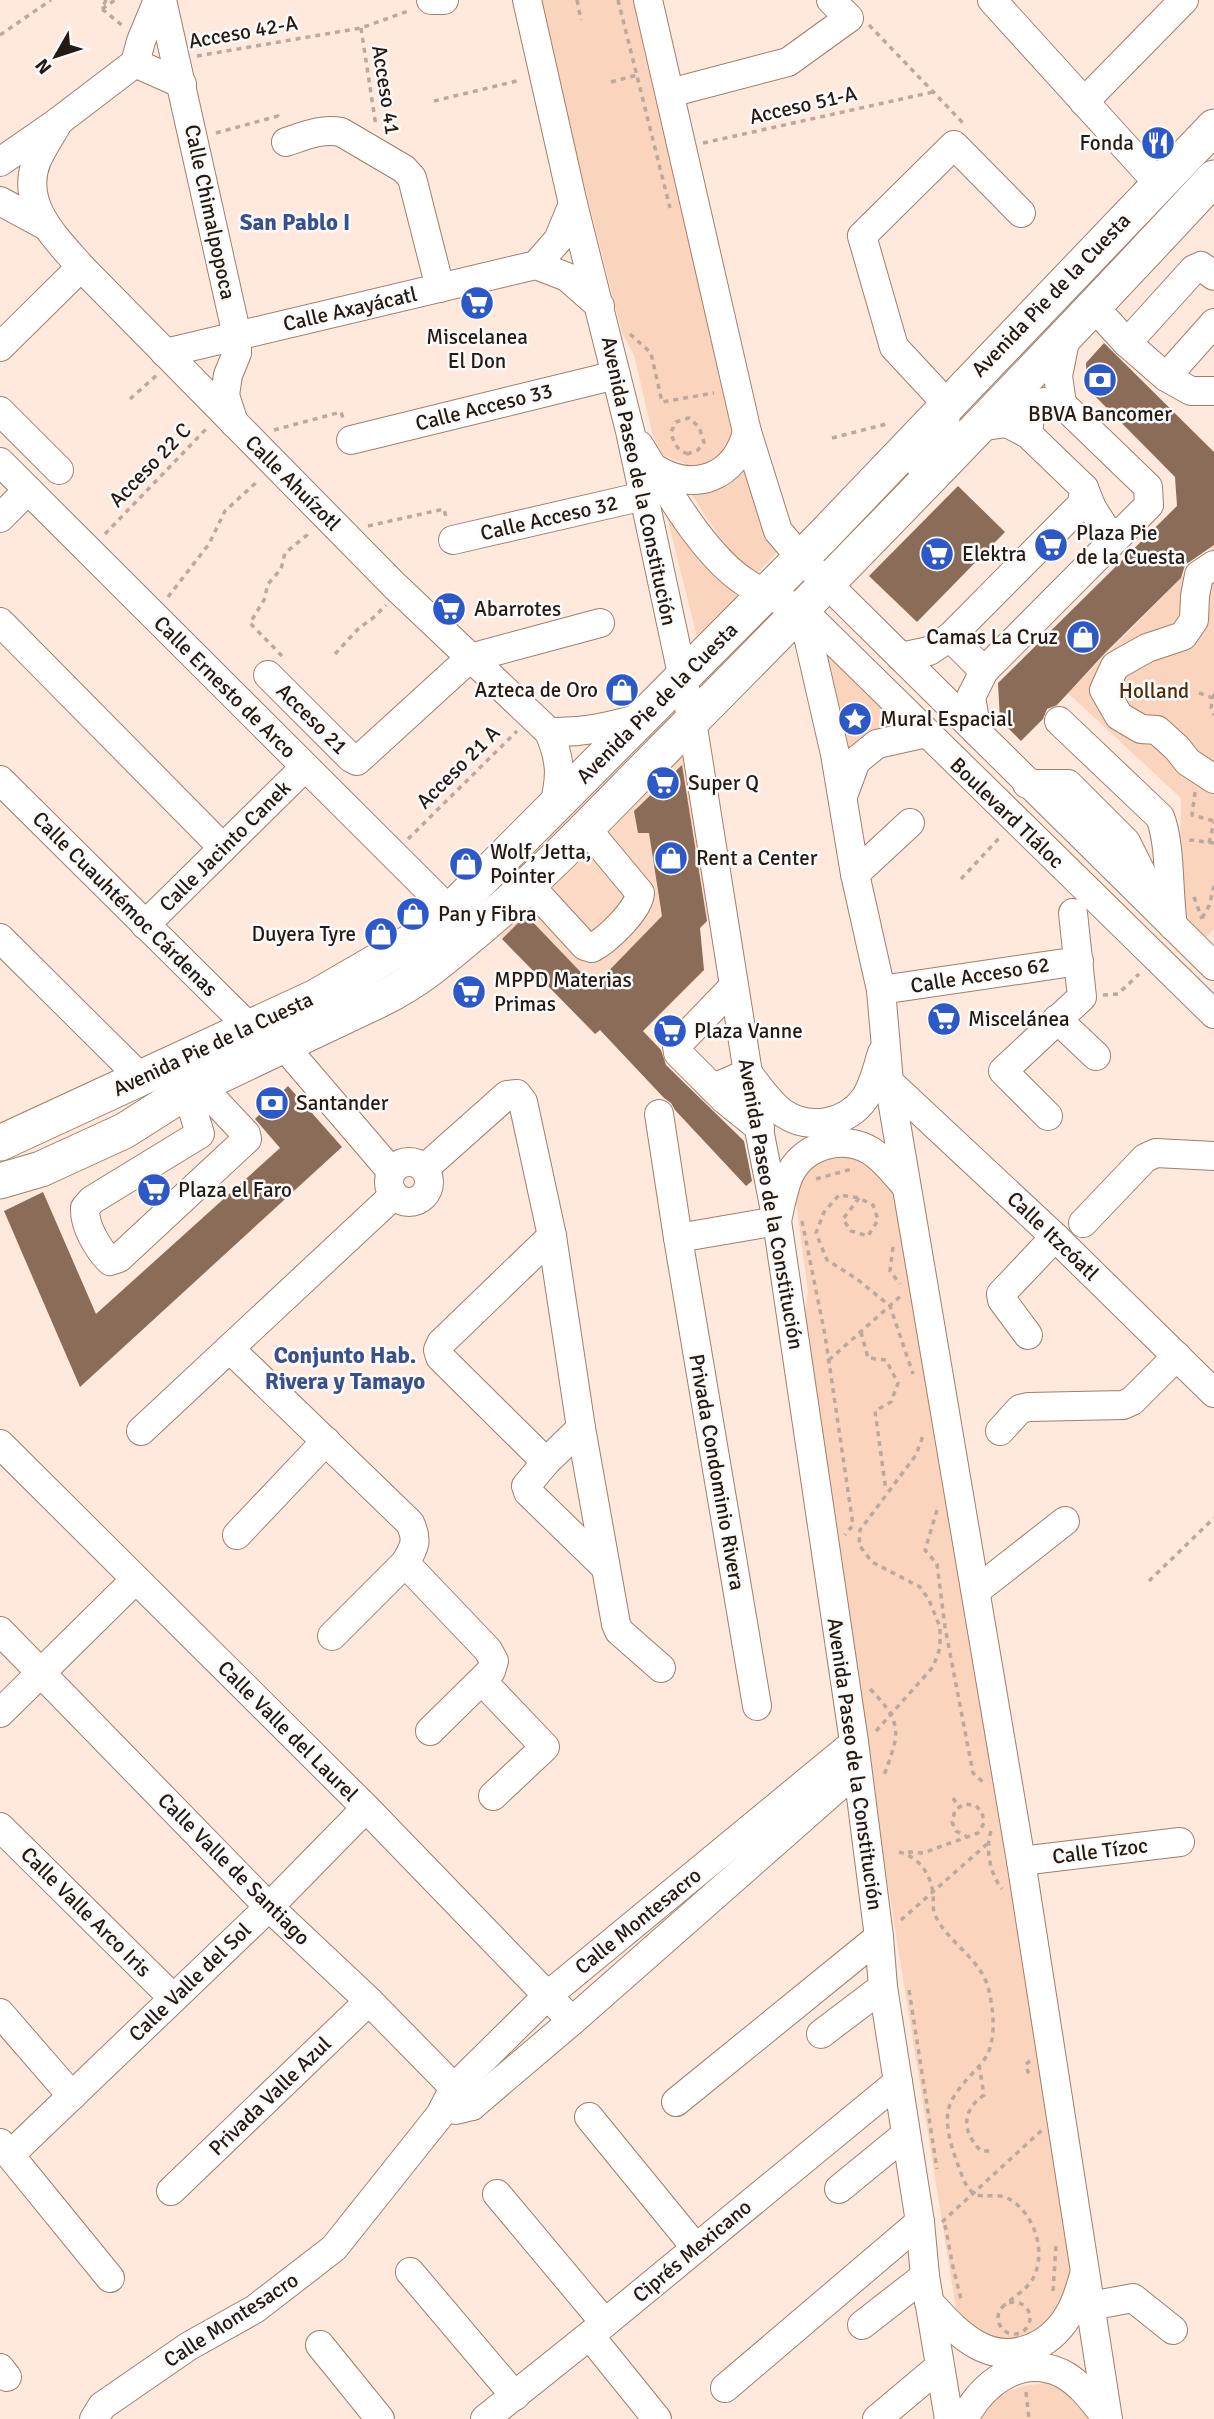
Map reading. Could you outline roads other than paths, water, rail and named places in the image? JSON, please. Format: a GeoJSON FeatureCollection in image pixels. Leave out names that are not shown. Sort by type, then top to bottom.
{"type":"FeatureCollection","features":[{"type":"Feature","properties":{"kind":"main road","name":"Avenida Pie de la Cuesta"},"geometry":{"type":"LineString","coordinates":[[2,1140],[316,997],[416,939],[450,911],[766,594],[1214,127]]}},
{"type":"Feature","properties":{"kind":"main road","name":"Avenida Pie de la Cuesta"},"geometry":{"type":"LineString","coordinates":[[0,1181],[41,1170],[124,1131],[194,1088],[412,983],[532,881],[586,828],[1066,337],[1214,178]]}},
{"type":"Feature","properties":{"kind":"main road"},"geometry":{"type":"LineString","coordinates":[[801,558],[802,610]]}},
{"type":"Feature","properties":{"kind":"street"},"geometry":{"type":"LineString","coordinates":[[0,162],[59,121],[138,52],[160,0]]}},
{"type":"Feature","properties":{"kind":"street","name":"Calle Chimalpopoca"},"geometry":{"type":"LineString","coordinates":[[160,0],[180,72],[237,336],[237,353],[228,374],[225,395],[235,424]]}},
{"type":"Feature","properties":{"kind":"street","name":"Avenida Paseo de la Constitución"},"geometry":{"type":"LineString","coordinates":[[527,0],[573,204],[630,431],[692,721],[748,1073],[777,1221],[864,1740],[883,1987],[939,2367],[950,2417]]}},
{"type":"Feature","properties":{"kind":"street"},"geometry":{"type":"LineString","coordinates":[[648,0],[747,432],[778,531],[801,558]]}},
{"type":"Feature","properties":{"kind":"street"},"geometry":{"type":"LineString","coordinates":[[1084,102],[1184,0]]}},
{"type":"Feature","properties":{"kind":"street"},"geometry":{"type":"LineString","coordinates":[[1005,4],[1084,102],[1158,183]]}},
{"type":"Feature","properties":{"kind":"street"},"geometry":{"type":"LineString","coordinates":[[670,93],[788,62],[840,9]]}},
{"type":"Feature","properties":{"kind":"street"},"geometry":{"type":"LineString","coordinates":[[138,52],[180,72]]}},
{"type":"Feature","properties":{"kind":"street","name":"Calle Ahuízotl"},"geometry":{"type":"LineString","coordinates":[[59,121],[36,162],[32,183],[34,204],[46,226],[81,267],[395,586],[540,724],[559,755],[560,783],[552,810]]}},
{"type":"Feature","properties":{"kind":"street"},"geometry":{"type":"LineString","coordinates":[[286,142],[319,132],[341,132],[404,169],[412,178],[440,288]]}},
{"type":"Feature","properties":{"kind":"street"},"geometry":{"type":"LineString","coordinates":[[947,404],[894,346],[862,236],[954,145],[1021,213]]}},
{"type":"Feature","properties":{"kind":"street","name":"Calle Ahuízotl"},"geometry":{"type":"LineString","coordinates":[[0,201],[46,226]]}},
{"type":"Feature","properties":{"kind":"street"},"geometry":{"type":"LineString","coordinates":[[573,204],[558,240],[536,265],[567,277],[603,317]]}},
{"type":"Feature","properties":{"kind":"street","name":"Calle Axayácatl"},"geometry":{"type":"LineString","coordinates":[[168,356],[237,336],[536,265]]}},
{"type":"Feature","properties":{"kind":"street"},"geometry":{"type":"LineString","coordinates":[[1127,343],[1194,269],[1201,266],[1214,276]]}},
{"type":"Feature","properties":{"kind":"street"},"geometry":{"type":"LineString","coordinates":[[0,347],[81,267]]}},
{"type":"Feature","properties":{"kind":"street"},"geometry":{"type":"LineString","coordinates":[[1094,307],[1127,343],[1166,377],[1191,391],[1214,391]]}},
{"type":"Feature","properties":{"kind":"street"},"geometry":{"type":"LineString","coordinates":[[1166,377],[1214,323]]}},
{"type":"Feature","properties":{"kind":"street"},"geometry":{"type":"LineString","coordinates":[[1062,404],[1058,376],[1066,337]]}},
{"type":"Feature","properties":{"kind":"street","name":"Calle Acceso 33"},"geometry":{"type":"LineString","coordinates":[[351,440],[616,375]]}},
{"type":"Feature","properties":{"kind":"street"},"geometry":{"type":"LineString","coordinates":[[977,732],[971,697],[984,671],[1149,505],[1148,487],[1062,404],[1044,402],[1030,416],[1028,434]]}},
{"type":"Feature","properties":{"kind":"street"},"geometry":{"type":"LineString","coordinates":[[0,411],[59,470]]}},
{"type":"Feature","properties":{"kind":"street"},"geometry":{"type":"LineString","coordinates":[[978,427],[1007,423],[1028,434],[1084,488],[1106,530],[1120,534]]}},
{"type":"Feature","properties":{"kind":"street"},"geometry":{"type":"LineString","coordinates":[[630,431],[708,546],[730,570],[747,584],[802,610],[843,796],[855,874],[881,990],[889,1082],[977,1590],[1004,1822],[1021,1861],[1050,2122],[1084,2273],[1107,2419]]}},
{"type":"Feature","properties":{"kind":"street"},"geometry":{"type":"LineString","coordinates":[[654,468],[677,479],[690,481],[713,476],[732,463],[739,454],[747,432]]}},
{"type":"Feature","properties":{"kind":"street","name":"Calle Ernesto de Arco"},"geometry":{"type":"LineString","coordinates":[[0,462],[450,911]]}},
{"type":"Feature","properties":{"kind":"street"},"geometry":{"type":"LineString","coordinates":[[901,657],[929,651],[950,637],[1082,504],[1084,488]]}},
{"type":"Feature","properties":{"kind":"street"},"geometry":{"type":"LineString","coordinates":[[0,518],[27,490]]}},
{"type":"Feature","properties":{"kind":"street","name":"Calle Acceso 32"},"geometry":{"type":"LineString","coordinates":[[453,540],[644,496]]}},
{"type":"Feature","properties":{"kind":"street","name":"Boulevard Tláloc"},"geometry":{"type":"LineString","coordinates":[[801,558],[1027,784],[1163,916],[1211,956]]}},
{"type":"Feature","properties":{"kind":"street"},"geometry":{"type":"LineString","coordinates":[[1214,565],[1199,575],[1194,620],[1183,636],[1147,648],[1115,666],[1104,690],[1119,716],[1141,729],[1157,730],[1188,762],[1214,779]]}},
{"type":"Feature","properties":{"kind":"street","name":"Boulevard Tláloc"},"geometry":{"type":"LineString","coordinates":[[802,610],[1214,1014]]}},
{"type":"Feature","properties":{"kind":"street"},"geometry":{"type":"LineString","coordinates":[[0,622],[223,848]]}},
{"type":"Feature","properties":{"kind":"street"},"geometry":{"type":"LineString","coordinates":[[470,659],[600,623]]}},
{"type":"Feature","properties":{"kind":"street"},"geometry":{"type":"LineString","coordinates":[[950,637],[984,671]]}},
{"type":"Feature","properties":{"kind":"street","name":"Acceso 21"},"geometry":{"type":"LineString","coordinates":[[272,679],[351,758],[358,761],[470,659]]}},
{"type":"Feature","properties":{"kind":"street"},"geometry":{"type":"LineString","coordinates":[[586,828],[640,893],[640,902],[632,912],[592,948],[585,946],[532,881],[533,849],[666,717],[692,721]]}},
{"type":"Feature","properties":{"kind":"street"},"geometry":{"type":"LineString","coordinates":[[540,724],[570,733],[601,729],[640,719]]}},
{"type":"Feature","properties":{"kind":"street"},"geometry":{"type":"LineString","coordinates":[[1059,721],[1160,817],[1165,829],[1169,897],[1163,916]]}},
{"type":"Feature","properties":{"kind":"street"},"geometry":{"type":"LineString","coordinates":[[843,796],[856,761],[877,744],[926,733]]}},
{"type":"Feature","properties":{"kind":"street","name":"Calle Jacinto Canek"},"geometry":{"type":"LineString","coordinates":[[145,925],[304,767]]}},
{"type":"Feature","properties":{"kind":"street","name":"Calle Cuauhtémoc Cárdenas"},"geometry":{"type":"LineString","coordinates":[[0,780],[250,1028]]}},
{"type":"Feature","properties":{"kind":"street"},"geometry":{"type":"LineString","coordinates":[[855,874],[910,823]]}},
{"type":"Feature","properties":{"kind":"street"},"geometry":{"type":"LineString","coordinates":[[1048,1116],[1003,1072],[1082,997],[1073,913]]}},
{"type":"Feature","properties":{"kind":"street"},"geometry":{"type":"LineString","coordinates":[[0,938],[140,1077]]}},
{"type":"Feature","properties":{"kind":"street"},"geometry":{"type":"LineString","coordinates":[[1179,981],[1211,956]]}},
{"type":"Feature","properties":{"kind":"street","name":"Calle Acceso 62"},"geometry":{"type":"LineString","coordinates":[[881,990],[1079,961]]}},
{"type":"Feature","properties":{"kind":"street"},"geometry":{"type":"LineString","coordinates":[[734,986],[677,1046],[678,1053],[713,1088],[760,1128]]}},
{"type":"Feature","properties":{"kind":"street"},"geometry":{"type":"LineString","coordinates":[[1057,1019],[1096,1056]]}},
{"type":"Feature","properties":{"kind":"street"},"geometry":{"type":"LineString","coordinates":[[291,1043],[404,1174]]}},
{"type":"Feature","properties":{"kind":"street"},"geometry":{"type":"LineString","coordinates":[[713,1088],[748,1073],[782,1112],[801,1122],[823,1123],[847,1115],[865,1098],[885,1047]]}},
{"type":"Feature","properties":{"kind":"street","name":"Calle Itzcóatl"},"geometry":{"type":"LineString","coordinates":[[889,1082],[1055,1237],[1214,1393]]}},
{"type":"Feature","properties":{"kind":"street"},"geometry":{"type":"LineString","coordinates":[[194,1088],[246,1134],[247,1139],[119,1258],[110,1261],[103,1254],[85,1217],[85,1208],[92,1200],[201,1134],[194,1088]]}},
{"type":"Feature","properties":{"kind":"street"},"geometry":{"type":"LineString","coordinates":[[0,1175],[35,1157],[194,1088]]}},
{"type":"Feature","properties":{"kind":"street"},"geometry":{"type":"LineString","coordinates":[[141,1431],[230,1349],[404,1174],[507,1095],[517,1094],[523,1102],[552,1236],[604,1566],[619,1631],[661,1668]]}},
{"type":"Feature","properties":{"kind":"street","name":"Privada Condominio Rivera"},"geometry":{"type":"LineString","coordinates":[[659,1114],[677,1238],[757,1706]]}},
{"type":"Feature","properties":{"kind":"street"},"geometry":{"type":"LineString","coordinates":[[677,1238],[777,1221],[785,1188],[794,1167],[810,1152],[831,1144],[864,1147],[883,1161],[906,1186]]}},
{"type":"Feature","properties":{"kind":"street"},"geometry":{"type":"LineString","coordinates":[[1083,1223],[1145,1158],[1156,1153],[1214,1156]]}},
{"type":"Feature","properties":{"kind":"street"},"geometry":{"type":"LineString","coordinates":[[546,1462],[440,1357],[438,1350],[441,1343],[552,1236]]}},
{"type":"Feature","properties":{"kind":"street"},"geometry":{"type":"LineString","coordinates":[[1028,1335],[1002,1300],[1001,1294],[1055,1237]]}},
{"type":"Feature","properties":{"kind":"street"},"geometry":{"type":"LineString","coordinates":[[230,1349],[410,1523],[416,1540],[414,1550],[405,1563],[332,1636]]}},
{"type":"Feature","properties":{"kind":"street"},"geometry":{"type":"LineString","coordinates":[[1000,1431],[1020,1409],[1113,1406],[1132,1401],[1177,1356]]}},
{"type":"Feature","properties":{"kind":"street"},"geometry":{"type":"LineString","coordinates":[[582,1428],[546,1462],[526,1486],[528,1492],[604,1566]]}},
{"type":"Feature","properties":{"kind":"street"},"geometry":{"type":"LineString","coordinates":[[237,1535],[326,1441]]}},
{"type":"Feature","properties":{"kind":"street","name":"Calle Valle del Laurel"},"geometry":{"type":"LineString","coordinates":[[0,1444],[366,1808],[572,2021]]}},
{"type":"Feature","properties":{"kind":"street"},"geometry":{"type":"LineString","coordinates":[[977,1590],[1065,1521]]}},
{"type":"Feature","properties":{"kind":"street"},"geometry":{"type":"LineString","coordinates":[[405,1563],[492,1655],[493,1666],[482,1681],[430,1731]]}},
{"type":"Feature","properties":{"kind":"street"},"geometry":{"type":"LineString","coordinates":[[0,1713],[135,1580]]}},
{"type":"Feature","properties":{"kind":"street","name":"Calle Valle de Santiago"},"geometry":{"type":"LineString","coordinates":[[0,1630],[269,1907],[369,2000],[463,2097]]}},
{"type":"Feature","properties":{"kind":"street"},"geometry":{"type":"LineString","coordinates":[[482,1681],[545,1747],[494,1796]]}},
{"type":"Feature","properties":{"kind":"street","name":"Calle Montesacro"},"geometry":{"type":"LineString","coordinates":[[463,2097],[547,1996],[864,1740]]}},
{"type":"Feature","properties":{"kind":"street","name":"Calle Montesacro"},"geometry":{"type":"LineString","coordinates":[[94,2419],[102,2406],[189,2346],[255,2309],[334,2248],[440,2115],[572,2021],[868,1777]]}},
{"type":"Feature","properties":{"kind":"street","name":"Calle Valle del Sol"},"geometry":{"type":"LineString","coordinates":[[5,2149],[72,2096],[269,1907],[366,1808]]}},
{"type":"Feature","properties":{"kind":"street","name":"Calle Valle Arco Iris"},"geometry":{"type":"LineString","coordinates":[[0,1827],[173,1998]]}},
{"type":"Feature","properties":{"kind":"street","name":"Calle Tízoc"},"geometry":{"type":"LineString","coordinates":[[1021,1861],[1180,1842]]}},
{"type":"Feature","properties":{"kind":"street"},"geometry":{"type":"LineString","coordinates":[[676,2102],[879,1937]]}},
{"type":"Feature","properties":{"kind":"street"},"geometry":{"type":"LineString","coordinates":[[821,2034],[883,1987]]}},
{"type":"Feature","properties":{"kind":"street","name":"Privada Valle Azul"},"geometry":{"type":"LineString","coordinates":[[171,2191],[369,2000]]}},
{"type":"Feature","properties":{"kind":"street"},"geometry":{"type":"LineString","coordinates":[[0,2013],[72,2096]]}},
{"type":"Feature","properties":{"kind":"street","name":"Ciprés Mexicano"},"geometry":{"type":"LineString","coordinates":[[501,2411],[898,2082]]}},
{"type":"Feature","properties":{"kind":"street"},"geometry":{"type":"LineString","coordinates":[[589,2118],[696,2248]]}},
{"type":"Feature","properties":{"kind":"street"},"geometry":{"type":"LineString","coordinates":[[839,2189],[905,2135]]}},
{"type":"Feature","properties":{"kind":"street"},"geometry":{"type":"LineString","coordinates":[[5,2149],[110,2278]]}},
{"type":"Feature","properties":{"kind":"street"},"geometry":{"type":"LineString","coordinates":[[497,2194],[597,2330],[657,2419]]}},
{"type":"Feature","properties":{"kind":"street"},"geometry":{"type":"LineString","coordinates":[[725,2388],[921,2231]]}},
{"type":"Feature","properties":{"kind":"street"},"geometry":{"type":"LineString","coordinates":[[410,2272],[501,2411]]}},
{"type":"Feature","properties":{"kind":"street"},"geometry":{"type":"LineString","coordinates":[[862,2325],[927,2289],[956,2330],[978,2346],[1002,2354],[1019,2353],[1044,2342],[1061,2326],[1075,2303],[1084,2273]]}},
{"type":"Feature","properties":{"kind":"street"},"geometry":{"type":"LineString","coordinates":[[1090,2306],[1133,2298],[1173,2330]]}},
{"type":"Feature","properties":{"kind":"street"},"geometry":{"type":"LineString","coordinates":[[320,2345],[380,2419]]}},
{"type":"Feature","properties":{"kind":"street"},"geometry":{"type":"LineString","coordinates":[[877,2419],[939,2367]]}},
{"type":"Feature","properties":{"kind":"street"},"geometry":{"type":"LineString","coordinates":[[950,2417],[971,2406],[989,2385],[1010,2372],[1036,2368],[1060,2373],[1072,2380],[1095,2402],[1107,2419]]}},
{"type":"Feature","properties":{"kind":"place","name":"Fonda"},"geometry":{"type":"Point","coordinates":[1158,143]}},
{"type":"Feature","properties":{"kind":"place","name":"Miscelanea El Don"},"geometry":{"type":"Point","coordinates":[477,303]}},
{"type":"Feature","properties":{"kind":"place","name":"BBVA Bancomer"},"geometry":{"type":"Point","coordinates":[1100,380]}},
{"type":"Feature","properties":{"kind":"place","name":"Plaza Pie de la Cuesta"},"geometry":{"type":"Point","coordinates":[1051,545]}},
{"type":"Feature","properties":{"kind":"place","name":"Elektra"},"geometry":{"type":"Point","coordinates":[937,554]}},
{"type":"Feature","properties":{"kind":"place","name":"Abarrotes"},"geometry":{"type":"Point","coordinates":[449,609]}},
{"type":"Feature","properties":{"kind":"place","name":"Camas La Cruz"},"geometry":{"type":"Point","coordinates":[1083,637]}},
{"type":"Feature","properties":{"kind":"place","name":"Azteca de Oro"},"geometry":{"type":"Point","coordinates":[622,690]}},
{"type":"Feature","properties":{"kind":"place","name":"Mural Espacial"},"geometry":{"type":"Point","coordinates":[855,719]}},
{"type":"Feature","properties":{"kind":"place","name":"Super Q"},"geometry":{"type":"Point","coordinates":[663,783]}},
{"type":"Feature","properties":{"kind":"place","name":"Rent a Center"},"geometry":{"type":"Point","coordinates":[671,858]}},
{"type":"Feature","properties":{"kind":"place","name":"Wolf, Jetta, Pointer"},"geometry":{"type":"Point","coordinates":[466,864]}},
{"type":"Feature","properties":{"kind":"place","name":"Pan y Fibra"},"geometry":{"type":"Point","coordinates":[413,914]}},
{"type":"Feature","properties":{"kind":"place","name":"Duyera Tyre"},"geometry":{"type":"Point","coordinates":[381,934]}},
{"type":"Feature","properties":{"kind":"place","name":"MPPD Materias Primas"},"geometry":{"type":"Point","coordinates":[469,992]}},
{"type":"Feature","properties":{"kind":"place","name":"Miscelánea"},"geometry":{"type":"Point","coordinates":[944,1019]}},
{"type":"Feature","properties":{"kind":"place","name":"Plaza Vanne"},"geometry":{"type":"Point","coordinates":[670,1031]}},
{"type":"Feature","properties":{"kind":"place","name":"Santander"},"geometry":{"type":"Point","coordinates":[272,1103]}},
{"type":"Feature","properties":{"kind":"place","name":"Plaza el Faro"},"geometry":{"type":"Point","coordinates":[154,1190]}},
{"type":"Feature","properties":{"kind":"district","name":"San Pablo I"},"geometry":{"type":"Point","coordinates":[295,222]}},
{"type":"Feature","properties":{"kind":"district","name":"Conjunto Hab. Rivera y Tamayo"},"geometry":{"type":"Point","coordinates":[345,1368]}},
{"type":"Feature","properties":{"kind":"park label","name":"Holland"},"geometry":{"type":"Point","coordinates":[1154,691]}}]}
